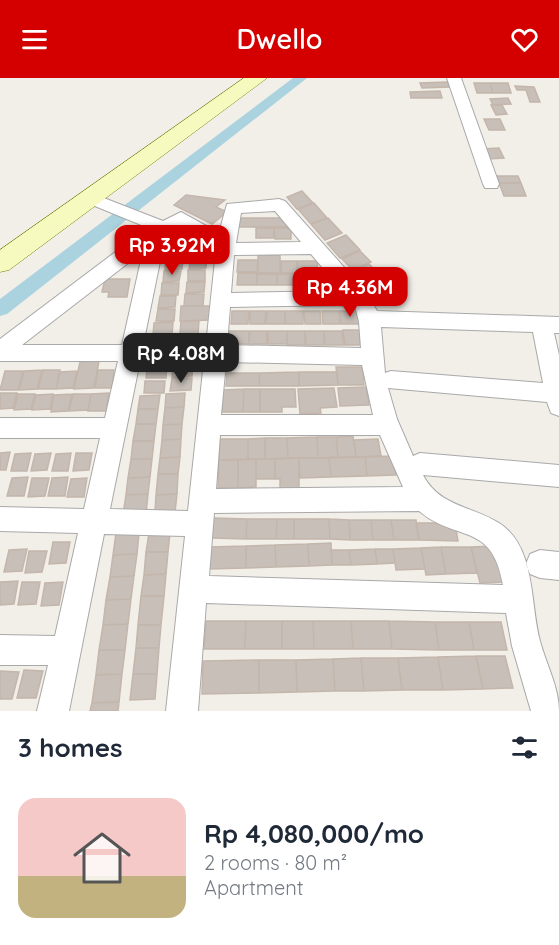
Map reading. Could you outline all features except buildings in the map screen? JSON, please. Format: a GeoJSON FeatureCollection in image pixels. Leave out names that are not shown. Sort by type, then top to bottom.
{"type":"FeatureCollection","features":[{"type":"Feature","properties":{"kind":"street"},"geometry":{"type":"LineString","coordinates":[[0,263],[94,200],[257,78]]}},
{"type":"Feature","properties":{"kind":"street"},"geometry":{"type":"LineString","coordinates":[[454,78],[491,184]]}},
{"type":"Feature","properties":{"kind":"street"},"geometry":{"type":"LineString","coordinates":[[94,200],[156,233],[226,247],[316,249]]}},
{"type":"Feature","properties":{"kind":"street"},"geometry":{"type":"LineString","coordinates":[[182,711],[226,247],[233,208],[279,205],[364,303],[371,320],[373,372],[386,425],[418,493],[442,511],[500,540],[507,550],[512,564],[525,639],[547,711]]}},
{"type":"Feature","properties":{"kind":"street"},"geometry":{"type":"LineString","coordinates":[[0,352],[49,312],[156,233]]}},
{"type":"Feature","properties":{"kind":"street"},"geometry":{"type":"LineString","coordinates":[[53,711],[156,233]]}},
{"type":"Feature","properties":{"kind":"street"},"geometry":{"type":"LineString","coordinates":[[221,300],[360,298]]}},
{"type":"Feature","properties":{"kind":"street"},"geometry":{"type":"LineString","coordinates":[[371,320],[551,325],[558,400],[391,380]]}},
{"type":"Feature","properties":{"kind":"street"},"geometry":{"type":"LineString","coordinates":[[0,352],[216,353],[373,357]]}},
{"type":"Feature","properties":{"kind":"street"},"geometry":{"type":"LineString","coordinates":[[209,425],[386,425]]}},
{"type":"Feature","properties":{"kind":"street"},"geometry":{"type":"LineString","coordinates":[[0,428],[114,428]]}},
{"type":"Feature","properties":{"kind":"street"},"geometry":{"type":"LineString","coordinates":[[420,464],[559,476]]}},
{"type":"Feature","properties":{"kind":"street"},"geometry":{"type":"LineString","coordinates":[[0,519],[94,523],[201,513],[424,499]]}},
{"type":"Feature","properties":{"kind":"street"},"geometry":{"type":"LineString","coordinates":[[194,589],[517,599]]}},
{"type":"Feature","properties":{"kind":"street"},"geometry":{"type":"LineString","coordinates":[[0,650],[66,651]]}},
{"type":"Feature","properties":{"kind":"waterway"},"geometry":{"type":"LineString","coordinates":[[0,309],[301,78]]}}]}
